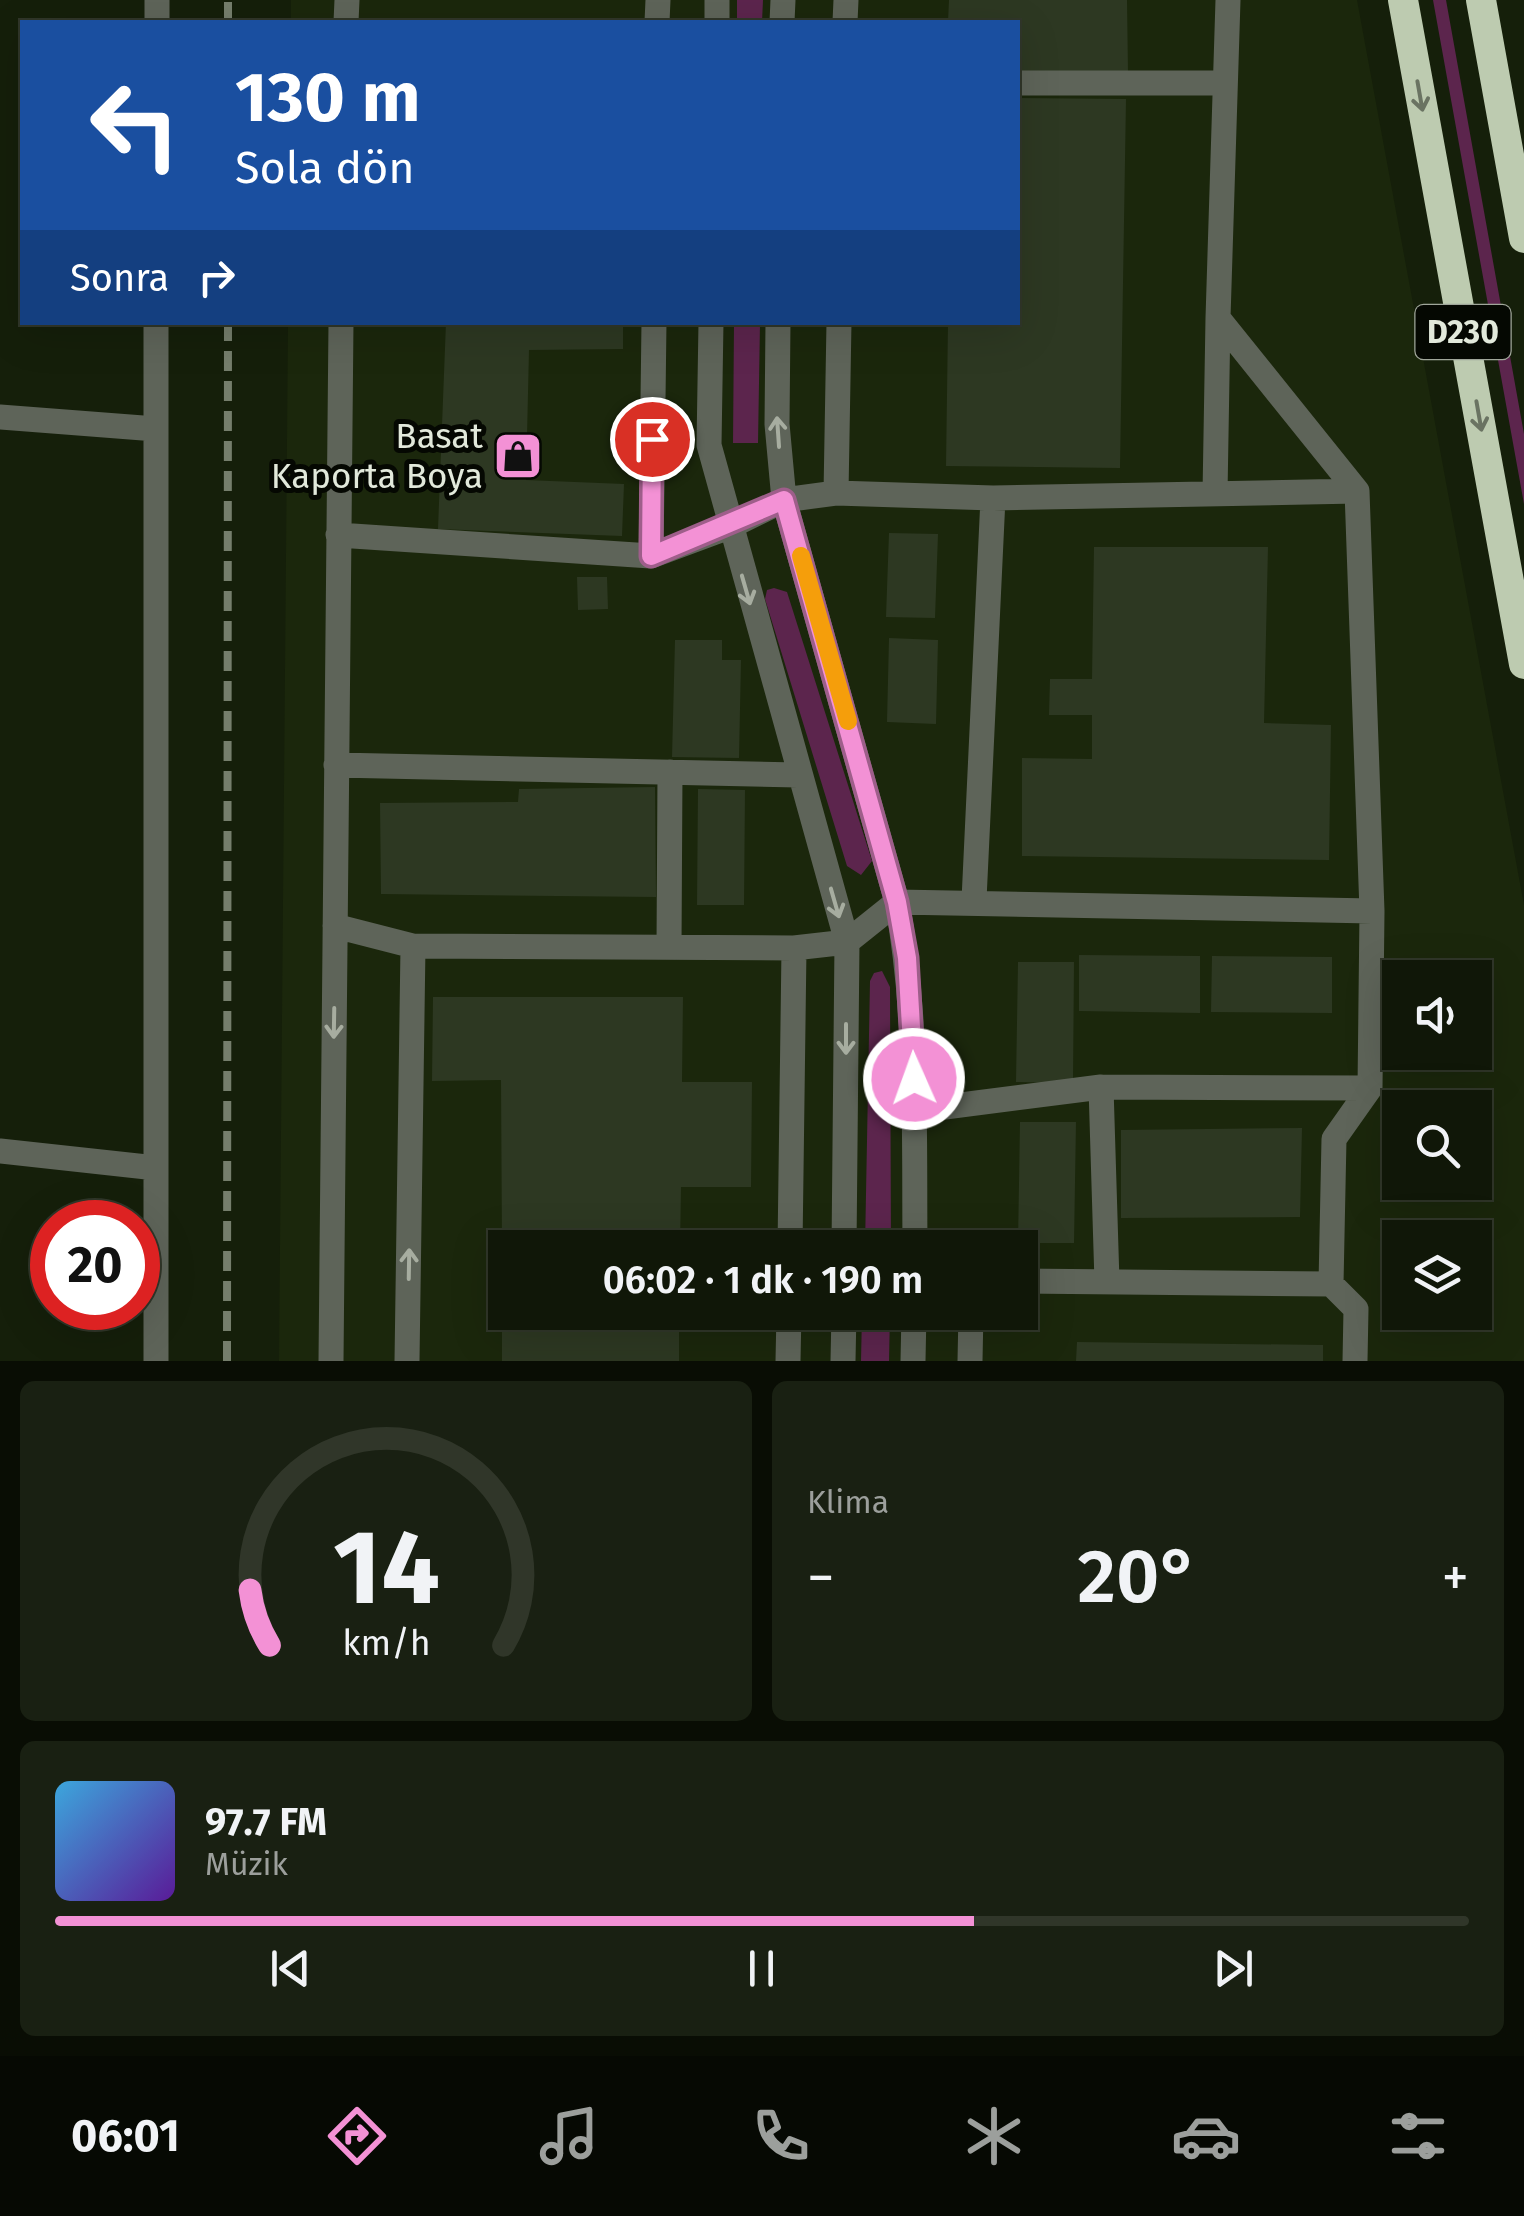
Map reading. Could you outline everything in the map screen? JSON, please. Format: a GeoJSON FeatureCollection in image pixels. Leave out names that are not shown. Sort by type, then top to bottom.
{"type":"FeatureCollection","features":[{"type":"Feature","properties":{"kind":"highway","name":"D230"},"geometry":{"type":"LineString","coordinates":[[1402,0],[1524,664]]}},
{"type":"Feature","properties":{"kind":"highway"},"geometry":{"type":"LineString","coordinates":[[1480,0],[1524,238]]}},
{"type":"Feature","properties":{"kind":"street"},"geometry":{"type":"LineString","coordinates":[[1215,494],[1228,0]]}},
{"type":"Feature","properties":{"kind":"street"},"geometry":{"type":"LineString","coordinates":[[1020,83],[1225,83]]}},
{"type":"Feature","properties":{"kind":"street"},"geometry":{"type":"LineString","coordinates":[[1218,318],[1357,491],[1372,912],[1370,1088],[1334,1139],[1330,1284]]}},
{"type":"Feature","properties":{"kind":"street"},"geometry":{"type":"LineString","coordinates":[[156,325],[156,1361]]}},
{"type":"Feature","properties":{"kind":"street"},"geometry":{"type":"LineString","coordinates":[[332,1361],[341,325]]}},
{"type":"Feature","properties":{"kind":"street"},"geometry":{"type":"LineString","coordinates":[[651,556],[654,325]]}},
{"type":"Feature","properties":{"kind":"street"},"geometry":{"type":"LineString","coordinates":[[711,325],[709,445],[846,942],[844,1230]]}},
{"type":"Feature","properties":{"kind":"street"},"geometry":{"type":"LineString","coordinates":[[778,325],[777,424],[784,500],[897,902],[907,958],[915,1230]]}},
{"type":"Feature","properties":{"kind":"street"},"geometry":{"type":"LineString","coordinates":[[836,493],[840,325]]}},
{"type":"Feature","properties":{"kind":"street"},"geometry":{"type":"LineString","coordinates":[[0,417],[156,429]]}},
{"type":"Feature","properties":{"kind":"street"},"geometry":{"type":"LineString","coordinates":[[338,535],[651,556],[729,527],[784,500],[836,493],[994,498],[1357,491]]}},
{"type":"Feature","properties":{"kind":"street"},"geometry":{"type":"LineString","coordinates":[[974,900],[994,498]]}},
{"type":"Feature","properties":{"kind":"street"},"geometry":{"type":"LineString","coordinates":[[336,765],[798,775]]}},
{"type":"Feature","properties":{"kind":"street"},"geometry":{"type":"LineString","coordinates":[[669,947],[670,772]]}},
{"type":"Feature","properties":{"kind":"street"},"geometry":{"type":"LineString","coordinates":[[335,926],[414,946],[794,948],[846,942],[897,902],[974,900],[1372,912]]}},
{"type":"Feature","properties":{"kind":"street"},"geometry":{"type":"LineString","coordinates":[[408,1361],[414,946]]}},
{"type":"Feature","properties":{"kind":"street"},"geometry":{"type":"LineString","coordinates":[[790,1230],[794,948]]}},
{"type":"Feature","properties":{"kind":"street"},"geometry":{"type":"LineString","coordinates":[[914,1110],[1102,1087],[1370,1088]]}},
{"type":"Feature","properties":{"kind":"street"},"geometry":{"type":"LineString","coordinates":[[1102,1087],[1107,1282]]}},
{"type":"Feature","properties":{"kind":"street"},"geometry":{"type":"LineString","coordinates":[[0,1152],[156,1168]]}},
{"type":"Feature","properties":{"kind":"street"},"geometry":{"type":"LineString","coordinates":[[1038,1281],[1330,1284],[1356,1309],[1355,1361]]}},
{"type":"Feature","properties":{"kind":"street"},"geometry":{"type":"LineString","coordinates":[[788,1361],[789,1330]]}},
{"type":"Feature","properties":{"kind":"street"},"geometry":{"type":"LineString","coordinates":[[843,1361],[844,1330]]}},
{"type":"Feature","properties":{"kind":"street"},"geometry":{"type":"LineString","coordinates":[[912,1361],[913,1330]]}},
{"type":"Feature","properties":{"kind":"street"},"geometry":{"type":"LineString","coordinates":[[970,1361],[971,1330]]}},
{"type":"Feature","properties":{"kind":"shaded area"},"geometry":{"type":"Polygon","coordinates":[[[291,0],[1357,0],[1524,905],[1524,1361],[279,1361],[288,325],[1020,325],[1020,20],[291,20],[291,0]]]}},
{"type":"Feature","properties":{"kind":"shaded area"},"geometry":{"type":"Polygon","coordinates":[[[737,0],[763,0],[762,20],[737,20],[737,0]]]}},
{"type":"Feature","properties":{"kind":"shaded area"},"geometry":{"type":"Polygon","coordinates":[[[1433,0],[1446,0],[1524,434],[1524,504],[1433,0]]]}},
{"type":"Feature","properties":{"kind":"shaded area"},"geometry":{"type":"Polygon","coordinates":[[[734,325],[760,325],[758,443],[733,443],[734,325]]]}},
{"type":"Feature","properties":{"kind":"shaded area"},"geometry":{"type":"Polygon","coordinates":[[[767,590],[787,592],[872,861],[861,875],[847,866],[765,599],[767,590]]]}},
{"type":"Feature","properties":{"kind":"shaded area"},"geometry":{"type":"Polygon","coordinates":[[[882,971],[890,987],[891,1230],[865,1230],[870,981],[874,973],[882,971]]]}},
{"type":"Feature","properties":{"kind":"shaded area"},"geometry":{"type":"Polygon","coordinates":[[[862,1330],[890,1330],[889,1361],[861,1361],[862,1330]]]}},
{"type":"Feature","properties":{"kind":"building"},"geometry":{"type":"Polygon","coordinates":[[[949,0],[1127,0],[1128,72],[1020,73],[1020,20],[948,20],[949,0]]]}},
{"type":"Feature","properties":{"kind":"building"},"geometry":{"type":"Polygon","coordinates":[[[1020,98],[1126,99],[1120,468],[946,466],[948,325],[1020,325],[1020,98]]]}},
{"type":"Feature","properties":{"kind":"building"},"geometry":{"type":"Polygon","coordinates":[[[446,325],[623,325],[623,349],[529,350],[526,480],[624,484],[622,536],[438,529],[446,325]]]}},
{"type":"Feature","properties":{"kind":"building"},"geometry":{"type":"Polygon","coordinates":[[[889,533],[938,534],[935,618],[886,617],[889,533]]]}},
{"type":"Feature","properties":{"kind":"building"},"geometry":{"type":"Polygon","coordinates":[[[1094,547],[1268,547],[1264,723],[1331,725],[1329,860],[1022,856],[1022,758],[1092,759],[1092,715],[1049,715],[1050,679],[1092,679],[1094,547]]]}},
{"type":"Feature","properties":{"kind":"building"},"geometry":{"type":"Polygon","coordinates":[[[577,577],[607,577],[608,609],[578,610],[577,577]]]}},
{"type":"Feature","properties":{"kind":"building"},"geometry":{"type":"Polygon","coordinates":[[[889,638],[938,640],[936,724],[887,722],[889,638]]]}},
{"type":"Feature","properties":{"kind":"building"},"geometry":{"type":"Polygon","coordinates":[[[675,640],[722,640],[722,660],[741,660],[739,758],[672,757],[675,640]]]}},
{"type":"Feature","properties":{"kind":"building"},"geometry":{"type":"Polygon","coordinates":[[[655,787],[656,897],[381,894],[380,803],[518,802],[519,789],[655,787]]]}},
{"type":"Feature","properties":{"kind":"building"},"geometry":{"type":"Polygon","coordinates":[[[698,789],[745,790],[744,905],[697,905],[698,789]]]}},
{"type":"Feature","properties":{"kind":"building"},"geometry":{"type":"Polygon","coordinates":[[[1079,955],[1200,956],[1200,1013],[1079,1011],[1079,955]]]}},
{"type":"Feature","properties":{"kind":"building"},"geometry":{"type":"Polygon","coordinates":[[[1212,956],[1332,957],[1332,1013],[1211,1012],[1212,956]]]}},
{"type":"Feature","properties":{"kind":"building"},"geometry":{"type":"Polygon","coordinates":[[[1018,962],[1074,962],[1073,1083],[1016,1082],[1018,962]]]}},
{"type":"Feature","properties":{"kind":"building"},"geometry":{"type":"Polygon","coordinates":[[[433,997],[683,997],[682,1082],[752,1082],[751,1187],[681,1187],[680,1230],[502,1230],[501,1080],[432,1081],[433,997]]]}},
{"type":"Feature","properties":{"kind":"building"},"geometry":{"type":"Polygon","coordinates":[[[1020,1122],[1076,1122],[1074,1243],[1038,1243],[1038,1230],[1018,1230],[1020,1122]]]}},
{"type":"Feature","properties":{"kind":"building"},"geometry":{"type":"Polygon","coordinates":[[[1302,1128],[1300,1217],[1121,1218],[1121,1130],[1302,1128]]]}},
{"type":"Feature","properties":{"kind":"building"},"geometry":{"type":"Polygon","coordinates":[[[502,1330],[679,1330],[679,1361],[502,1361],[502,1330]]]}},
{"type":"Feature","properties":{"kind":"building"},"geometry":{"type":"Polygon","coordinates":[[[1077,1342],[1323,1345],[1323,1361],[1076,1361],[1077,1342]]]}},
{"type":"Feature","properties":{"kind":"railway"},"geometry":{"type":"LineString","coordinates":[[228,0],[228,20]]}},
{"type":"Feature","properties":{"kind":"railway"},"geometry":{"type":"LineString","coordinates":[[227,1361],[228,325]]}},
{"type":"Feature","properties":{"kind":"slow traffic"},"geometry":{"type":"LineString","coordinates":[[801,556],[848,721]]}},
{"type":"Feature","properties":{"kind":"place","name":"Basat Kaporta Boya"},"geometry":{"type":"Point","coordinates":[518,456]}},
{"type":"Feature","properties":{"kind":"route"},"geometry":{"type":"LineString","coordinates":[[652,439],[651,556],[729,527],[784,500],[897,902],[907,958],[914,1079]]}}]}
